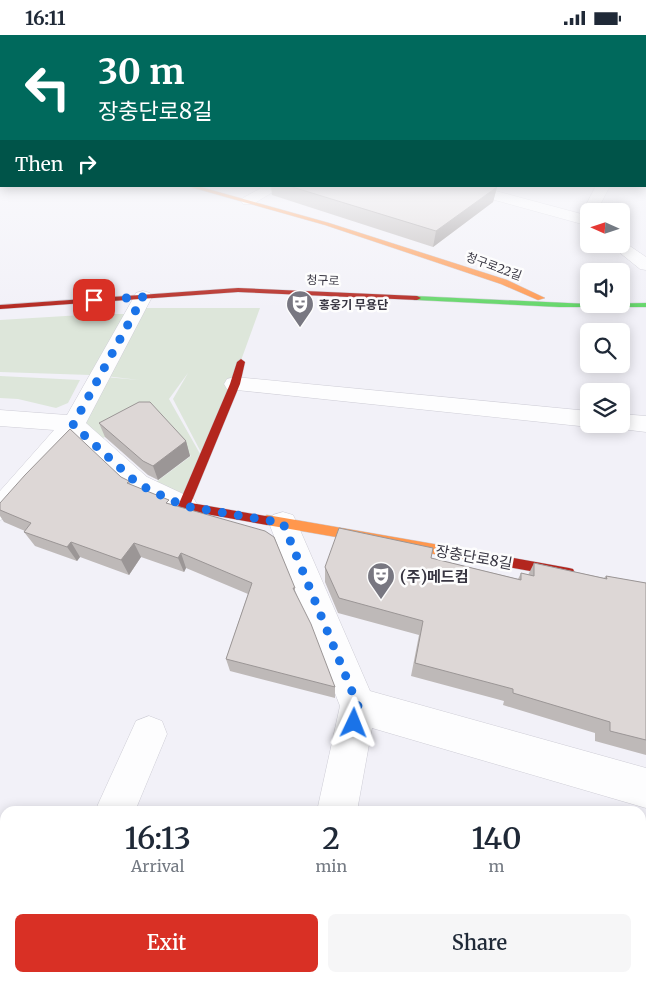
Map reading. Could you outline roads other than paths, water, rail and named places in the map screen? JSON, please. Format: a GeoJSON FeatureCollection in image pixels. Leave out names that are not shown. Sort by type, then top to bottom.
{"type":"FeatureCollection","features":[{"type":"Feature","properties":{"kind":"street","name":"청구로22길"},"geometry":{"type":"LineString","coordinates":[[317,221],[504,282],[559,305]]}},
{"type":"Feature","properties":{"kind":"street"},"geometry":{"type":"LineString","coordinates":[[629,253],[646,265]]}},
{"type":"Feature","properties":{"kind":"street","name":"청구로"},"geometry":{"type":"LineString","coordinates":[[0,307],[238,291],[559,305],[646,305]]}},
{"type":"Feature","properties":{"kind":"street"},"geometry":{"type":"LineString","coordinates":[[0,509],[73,425],[143,297]]}},
{"type":"Feature","properties":{"kind":"street"},"geometry":{"type":"LineString","coordinates":[[184,506],[235,384],[241,362]]}},
{"type":"Feature","properties":{"kind":"street"},"geometry":{"type":"LineString","coordinates":[[235,384],[580,418]]}},
{"type":"Feature","properties":{"kind":"street"},"geometry":{"type":"LineString","coordinates":[[0,417],[73,425]]}},
{"type":"Feature","properties":{"kind":"street"},"geometry":{"type":"LineString","coordinates":[[630,423],[646,424]]}},
{"type":"Feature","properties":{"kind":"street","name":"장충단로8길"},"geometry":{"type":"LineString","coordinates":[[73,425],[138,484],[184,506],[582,575]]}},
{"type":"Feature","properties":{"kind":"street"},"geometry":{"type":"LineString","coordinates":[[283,523],[358,706],[338,806]]}},
{"type":"Feature","properties":{"kind":"street"},"geometry":{"type":"LineString","coordinates":[[358,706],[646,788]]}},
{"type":"Feature","properties":{"kind":"street"},"geometry":{"type":"LineString","coordinates":[[117,806],[148,735]]}},
{"type":"Feature","properties":{"kind":"place","name":"홍웅기 무용단"},"geometry":{"type":"Point","coordinates":[300,328]}},
{"type":"Feature","properties":{"kind":"place","name":"(주)메드컴"},"geometry":{"type":"Point","coordinates":[381,600]}}]}
